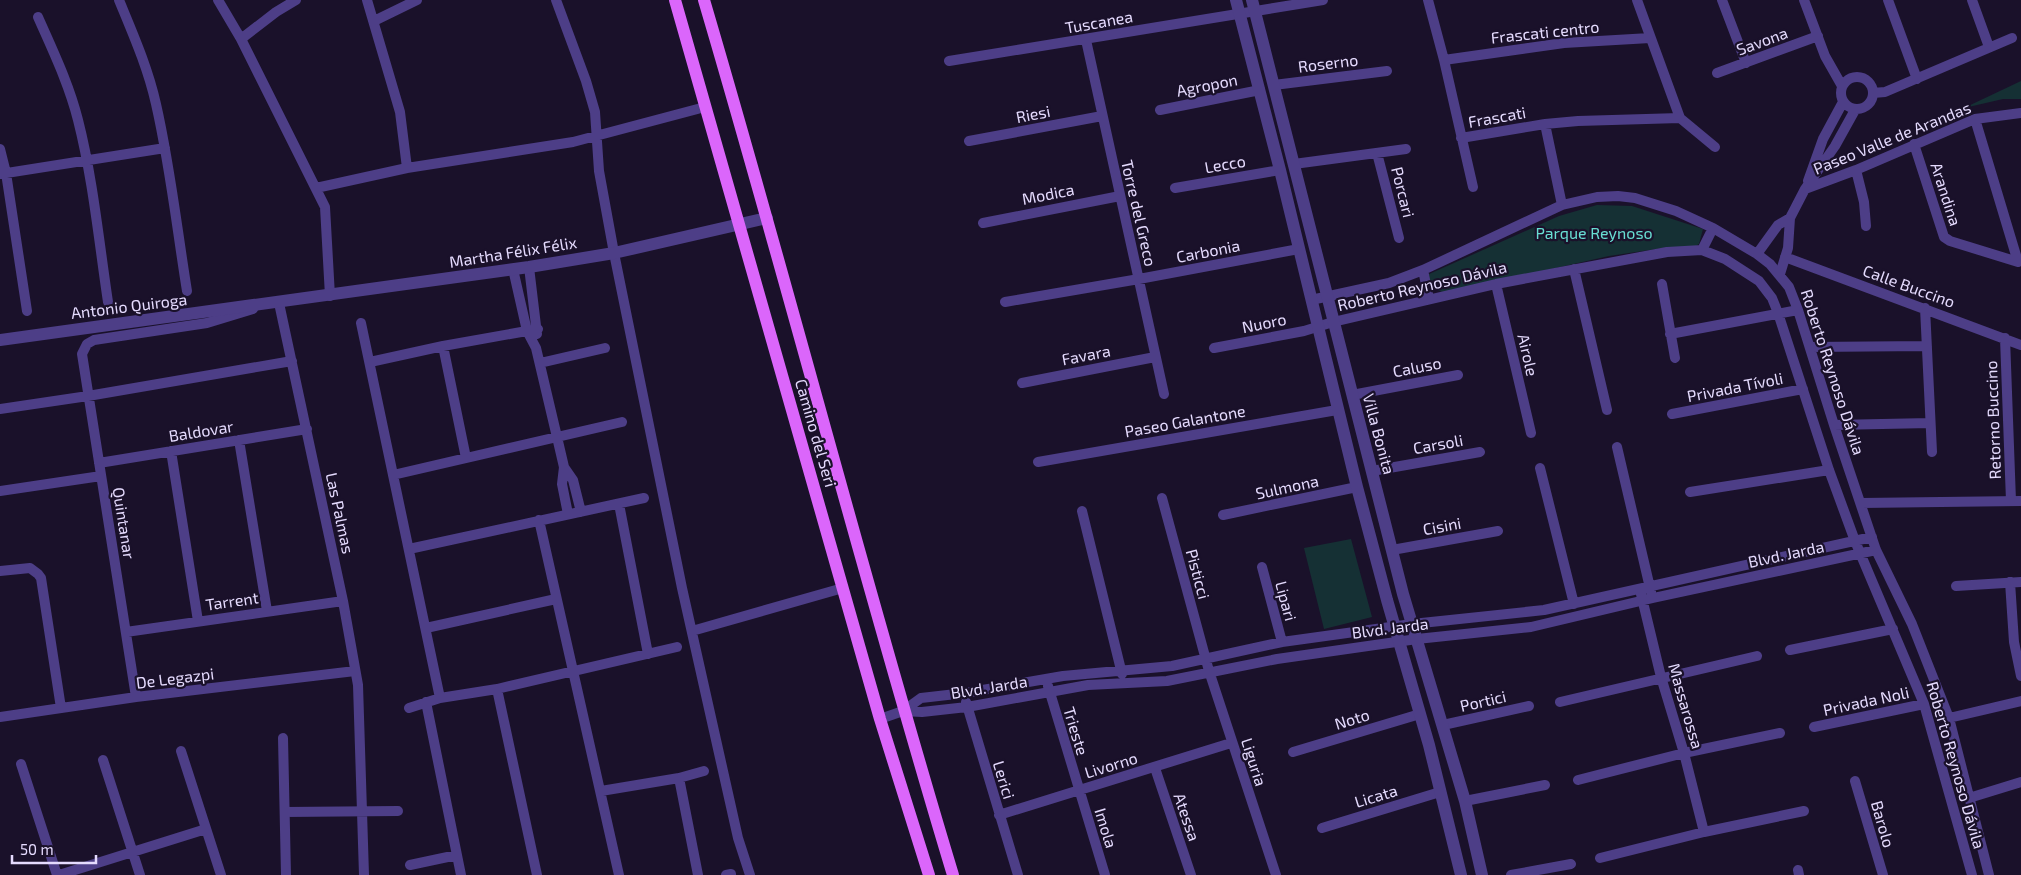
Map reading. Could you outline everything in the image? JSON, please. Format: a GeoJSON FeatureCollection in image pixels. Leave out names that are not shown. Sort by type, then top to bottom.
{"type":"FeatureCollection","features":[{"type":"Feature","properties":{"kind":"main road","name":"Camino del Seri"},"geometry":{"type":"LineString","coordinates":[[675,0],[880,718],[929,875]]}},
{"type":"Feature","properties":{"kind":"main road","name":"Camino del Seri"},"geometry":{"type":"LineString","coordinates":[[704,0],[767,218],[903,711],[953,875]]}},
{"type":"Feature","properties":{"kind":"street"},"geometry":{"type":"LineString","coordinates":[[119,0],[140,53],[156,102],[187,291]]}},
{"type":"Feature","properties":{"kind":"street"},"geometry":{"type":"LineString","coordinates":[[218,0],[241,39],[325,207],[330,296]]}},
{"type":"Feature","properties":{"kind":"street"},"geometry":{"type":"LineString","coordinates":[[241,39],[276,12],[296,0]]}},
{"type":"Feature","properties":{"kind":"street"},"geometry":{"type":"LineString","coordinates":[[367,0],[400,112],[407,168]]}},
{"type":"Feature","properties":{"kind":"street"},"geometry":{"type":"LineString","coordinates":[[374,20],[416,0]]}},
{"type":"Feature","properties":{"kind":"street"},"geometry":{"type":"LineString","coordinates":[[556,0],[586,80],[595,112],[599,171],[649,432],[738,838],[750,875]]}},
{"type":"Feature","properties":{"kind":"street","name":"Tuscanea"},"geometry":{"type":"LineString","coordinates":[[948,61],[1086,40],[1237,6],[1322,0]]}},
{"type":"Feature","properties":{"kind":"street","name":"Frascati"},"geometry":{"type":"LineString","coordinates":[[1428,0],[1444,60],[1461,138],[1545,124],[1578,121],[1680,118]]}},
{"type":"Feature","properties":{"kind":"street"},"geometry":{"type":"LineString","coordinates":[[1637,0],[1680,118],[1715,147]]}},
{"type":"Feature","properties":{"kind":"street"},"geometry":{"type":"LineString","coordinates":[[1722,0],[1746,63]]}},
{"type":"Feature","properties":{"kind":"street"},"geometry":{"type":"LineString","coordinates":[[1804,0],[1832,68],[1842,86]]}},
{"type":"Feature","properties":{"kind":"street"},"geometry":{"type":"LineString","coordinates":[[1888,0],[1917,79]]}},
{"type":"Feature","properties":{"kind":"street"},"geometry":{"type":"LineString","coordinates":[[1972,0],[1990,47]]}},
{"type":"Feature","properties":{"kind":"street","name":"Villa Bonita"},"geometry":{"type":"LineString","coordinates":[[1254,5],[1392,550],[1465,801],[1482,875]]}},
{"type":"Feature","properties":{"kind":"street","name":"Villa Bonita"},"geometry":{"type":"LineString","coordinates":[[1237,6],[1280,170],[1356,488],[1429,745],[1457,874]]}},
{"type":"Feature","properties":{"kind":"street"},"geometry":{"type":"LineString","coordinates":[[38,17],[63,73],[78,119],[87,160],[108,302]]}},
{"type":"Feature","properties":{"kind":"street","name":"Savona"},"geometry":{"type":"LineString","coordinates":[[1717,73],[1818,36]]}},
{"type":"Feature","properties":{"kind":"street","name":"Frascati centro"},"geometry":{"type":"LineString","coordinates":[[1444,60],[1564,43],[1650,38]]}},
{"type":"Feature","properties":{"kind":"street"},"geometry":{"type":"LineString","coordinates":[[1873,93],[1885,92],[2012,38]]}},
{"type":"Feature","properties":{"kind":"street","name":"Torre del Greco"},"geometry":{"type":"LineString","coordinates":[[1086,40],[1164,394]]}},
{"type":"Feature","properties":{"kind":"street","name":"Roserno"},"geometry":{"type":"LineString","coordinates":[[1274,85],[1387,71]]}},
{"type":"Feature","properties":{"kind":"street"},"geometry":{"type":"LineString","coordinates":[[1851,78],[1864,78],[1869,82],[1873,93],[1872,100],[1868,106],[1855,110],[1843,102],[1840,94],[1842,86],[1851,78]]}},
{"type":"Feature","properties":{"kind":"street","name":"Agropon"},"geometry":{"type":"LineString","coordinates":[[1160,110],[1260,90]]}},
{"type":"Feature","properties":{"kind":"street"},"geometry":{"type":"LineString","coordinates":[[1780,274],[1790,236],[1790,218],[1805,189],[1823,139],[1843,102]]}},
{"type":"Feature","properties":{"kind":"street"},"geometry":{"type":"LineString","coordinates":[[316,188],[407,168],[553,146],[705,107]]}},
{"type":"Feature","properties":{"kind":"street"},"geometry":{"type":"LineString","coordinates":[[1805,189],[1835,146],[1855,110]]}},
{"type":"Feature","properties":{"kind":"street","name":"Paseo Valle de Arandas"},"geometry":{"type":"LineString","coordinates":[[1805,189],[1856,170],[1974,119],[2021,113]]}},
{"type":"Feature","properties":{"kind":"street","name":"Riesi"},"geometry":{"type":"LineString","coordinates":[[969,141],[1102,116]]}},
{"type":"Feature","properties":{"kind":"street","name":"Arandina"},"geometry":{"type":"LineString","coordinates":[[1974,119],[2020,266]]}},
{"type":"Feature","properties":{"kind":"street"},"geometry":{"type":"LineString","coordinates":[[1545,124],[1562,206]]}},
{"type":"Feature","properties":{"kind":"street"},"geometry":{"type":"LineString","coordinates":[[1461,138],[1473,187]]}},
{"type":"Feature","properties":{"kind":"street","name":"Arandina"},"geometry":{"type":"LineString","coordinates":[[1914,144],[1944,237],[1950,241],[2020,266]]}},
{"type":"Feature","properties":{"kind":"street"},"geometry":{"type":"LineString","coordinates":[[0,148],[27,311]]}},
{"type":"Feature","properties":{"kind":"street"},"geometry":{"type":"LineString","coordinates":[[3,173],[165,148]]}},
{"type":"Feature","properties":{"kind":"street"},"geometry":{"type":"LineString","coordinates":[[1294,164],[1406,149]]}},
{"type":"Feature","properties":{"kind":"street","name":"Porcari"},"geometry":{"type":"LineString","coordinates":[[1378,153],[1399,238]]}},
{"type":"Feature","properties":{"kind":"street","name":"Lecco"},"geometry":{"type":"LineString","coordinates":[[1176,188],[1280,170]]}},
{"type":"Feature","properties":{"kind":"street"},"geometry":{"type":"LineString","coordinates":[[1856,170],[1864,202],[1866,226]]}},
{"type":"Feature","properties":{"kind":"street","name":"Modica"},"geometry":{"type":"LineString","coordinates":[[983,223],[1120,196]]}},
{"type":"Feature","properties":{"kind":"street","name":"Roberto Reynoso Dávila"},"geometry":{"type":"LineString","coordinates":[[1311,300],[1389,283],[1423,270],[1562,206],[1597,197],[1618,196],[1635,198],[1676,212],[1713,228],[1757,254],[1780,274],[1789,287],[1876,550],[1954,717],[1969,798],[1989,875]]}},
{"type":"Feature","properties":{"kind":"street","name":"Martha Félix Félix"},"geometry":{"type":"LineString","coordinates":[[262,305],[614,253],[738,223],[767,218]]}},
{"type":"Feature","properties":{"kind":"street"},"geometry":{"type":"LineString","coordinates":[[1757,254],[1778,225],[1790,218]]}},
{"type":"Feature","properties":{"kind":"street"},"geometry":{"type":"LineString","coordinates":[[1702,250],[1713,228]]}},
{"type":"Feature","properties":{"kind":"street","name":"Carbonia"},"geometry":{"type":"LineString","coordinates":[[1005,302],[1139,279],[1299,248]]}},
{"type":"Feature","properties":{"kind":"street","name":"Roberto Reynoso Dávila"},"geometry":{"type":"LineString","coordinates":[[1318,326],[1496,284],[1667,252],[1702,250],[1725,259],[1759,282],[1772,298],[1778,313],[1829,470],[1855,541],[1924,704],[1972,875]]}},
{"type":"Feature","properties":{"kind":"street","name":"Calle Buccino"},"geometry":{"type":"LineString","coordinates":[[1785,257],[2021,345]]}},
{"type":"Feature","properties":{"kind":"street"},"geometry":{"type":"LineString","coordinates":[[529,267],[538,329],[536,348]]}},
{"type":"Feature","properties":{"kind":"street"},"geometry":{"type":"LineString","coordinates":[[513,269],[527,330],[536,348],[540,363],[564,467],[562,484],[568,514]]}},
{"type":"Feature","properties":{"kind":"street"},"geometry":{"type":"LineString","coordinates":[[1574,269],[1607,410]]}},
{"type":"Feature","properties":{"kind":"street"},"geometry":{"type":"LineString","coordinates":[[1423,270],[1429,299]]}},
{"type":"Feature","properties":{"kind":"street","name":"Airole"},"geometry":{"type":"LineString","coordinates":[[1496,284],[1531,433]]}},
{"type":"Feature","properties":{"kind":"street"},"geometry":{"type":"LineString","coordinates":[[1662,284],[1675,358]]}},
{"type":"Feature","properties":{"kind":"street","name":"Las Palmas"},"geometry":{"type":"LineString","coordinates":[[279,303],[343,601],[359,697],[364,875]]}},
{"type":"Feature","properties":{"kind":"street","name":"Antonio Quiroga"},"geometry":{"type":"LineString","coordinates":[[0,340],[262,305]]}},
{"type":"Feature","properties":{"kind":"street","name":"Quintanar"},"geometry":{"type":"LineString","coordinates":[[136,698],[82,354],[87,344],[94,340],[206,323],[262,305]]}},
{"type":"Feature","properties":{"kind":"street"},"geometry":{"type":"LineString","coordinates":[[1925,308],[1932,452]]}},
{"type":"Feature","properties":{"kind":"street"},"geometry":{"type":"LineString","coordinates":[[1670,334],[1798,310]]}},
{"type":"Feature","properties":{"kind":"street"},"geometry":{"type":"LineString","coordinates":[[361,323],[440,698]]}},
{"type":"Feature","properties":{"kind":"street","name":"Nuoro"},"geometry":{"type":"LineString","coordinates":[[1214,348],[1304,331],[1318,326]]}},
{"type":"Feature","properties":{"kind":"street"},"geometry":{"type":"LineString","coordinates":[[370,362],[443,346],[538,329]]}},
{"type":"Feature","properties":{"kind":"street","name":"Retorno Buccino"},"geometry":{"type":"LineString","coordinates":[[1861,504],[2016,501],[2005,338]]}},
{"type":"Feature","properties":{"kind":"street"},"geometry":{"type":"LineString","coordinates":[[443,346],[466,458]]}},
{"type":"Feature","properties":{"kind":"street"},"geometry":{"type":"LineString","coordinates":[[1810,347],[1927,346]]}},
{"type":"Feature","properties":{"kind":"street"},"geometry":{"type":"LineString","coordinates":[[540,363],[605,348]]}},
{"type":"Feature","properties":{"kind":"street","name":"Favara"},"geometry":{"type":"LineString","coordinates":[[1022,383],[1155,356]]}},
{"type":"Feature","properties":{"kind":"street"},"geometry":{"type":"LineString","coordinates":[[0,409],[292,361]]}},
{"type":"Feature","properties":{"kind":"street","name":"Caluso"},"geometry":{"type":"LineString","coordinates":[[1352,395],[1458,375]]}},
{"type":"Feature","properties":{"kind":"street","name":"Privada Tívoli"},"geometry":{"type":"LineString","coordinates":[[1672,414],[1803,389]]}},
{"type":"Feature","properties":{"kind":"street","name":"Paseo Galantone"},"geometry":{"type":"LineString","coordinates":[[1038,462],[1338,410]]}},
{"type":"Feature","properties":{"kind":"street"},"geometry":{"type":"LineString","coordinates":[[393,475],[622,422]]}},
{"type":"Feature","properties":{"kind":"street"},"geometry":{"type":"LineString","coordinates":[[1834,425],[1930,423]]}},
{"type":"Feature","properties":{"kind":"street","name":"Baldovar"},"geometry":{"type":"LineString","coordinates":[[99,463],[307,429]]}},
{"type":"Feature","properties":{"kind":"street"},"geometry":{"type":"LineString","coordinates":[[239,440],[267,611]]}},
{"type":"Feature","properties":{"kind":"street","name":"Massarossa"},"geometry":{"type":"LineString","coordinates":[[1617,447],[1644,587],[1648,599],[1661,677],[1684,753],[1704,832]]}},
{"type":"Feature","properties":{"kind":"street"},"geometry":{"type":"LineString","coordinates":[[171,451],[198,621]]}},
{"type":"Feature","properties":{"kind":"street","name":"Carsoli"},"geometry":{"type":"LineString","coordinates":[[1372,471],[1480,452]]}},
{"type":"Feature","properties":{"kind":"street"},"geometry":{"type":"LineString","coordinates":[[564,467],[573,480],[581,512]]}},
{"type":"Feature","properties":{"kind":"street"},"geometry":{"type":"LineString","coordinates":[[1540,468],[1574,604]]}},
{"type":"Feature","properties":{"kind":"street"},"geometry":{"type":"LineString","coordinates":[[1690,492],[1829,470]]}},
{"type":"Feature","properties":{"kind":"street"},"geometry":{"type":"LineString","coordinates":[[0,491],[101,476]]}},
{"type":"Feature","properties":{"kind":"street","name":"Sulmona"},"geometry":{"type":"LineString","coordinates":[[1223,515],[1356,488]]}},
{"type":"Feature","properties":{"kind":"street"},"geometry":{"type":"LineString","coordinates":[[409,549],[644,498]]}},
{"type":"Feature","properties":{"kind":"street","name":"Pisticci"},"geometry":{"type":"LineString","coordinates":[[1162,498],[1205,658]]}},
{"type":"Feature","properties":{"kind":"street"},"geometry":{"type":"LineString","coordinates":[[619,504],[648,654]]}},
{"type":"Feature","properties":{"kind":"street"},"geometry":{"type":"LineString","coordinates":[[1082,511],[1124,683]]}},
{"type":"Feature","properties":{"kind":"street"},"geometry":{"type":"LineString","coordinates":[[539,520],[619,875]]}},
{"type":"Feature","properties":{"kind":"street","name":"Cisini"},"geometry":{"type":"LineString","coordinates":[[1392,550],[1498,531]]}},
{"type":"Feature","properties":{"kind":"street","name":"Blvd. Jarda"},"geometry":{"type":"LineString","coordinates":[[903,711],[921,698],[1121,670],[1172,666],[1282,642],[1395,626],[1524,613],[1574,604],[1872,538]]}},
{"type":"Feature","properties":{"kind":"street","name":"Blvd. Jarda"},"geometry":{"type":"LineString","coordinates":[[903,711],[922,712],[967,707],[1088,685],[1168,681],[1209,671],[1277,659],[1399,641],[1532,627],[1648,599],[1876,550]]}},
{"type":"Feature","properties":{"kind":"street","name":"Lipari"},"geometry":{"type":"LineString","coordinates":[[1262,567],[1282,642]]}},
{"type":"Feature","properties":{"kind":"street"},"geometry":{"type":"LineString","coordinates":[[0,570],[30,568],[41,578],[61,708]]}},
{"type":"Feature","properties":{"kind":"street"},"geometry":{"type":"LineString","coordinates":[[1956,586],[2016,582],[2014,642],[2021,676]]}},
{"type":"Feature","properties":{"kind":"street"},"geometry":{"type":"LineString","coordinates":[[692,631],[843,588]]}},
{"type":"Feature","properties":{"kind":"street"},"geometry":{"type":"LineString","coordinates":[[426,628],[556,599]]}},
{"type":"Feature","properties":{"kind":"street","name":"Tarrent"},"geometry":{"type":"LineString","coordinates":[[126,632],[343,601]]}},
{"type":"Feature","properties":{"kind":"street"},"geometry":{"type":"LineString","coordinates":[[1790,650],[1893,629]]}},
{"type":"Feature","properties":{"kind":"street"},"geometry":{"type":"LineString","coordinates":[[409,708],[440,698],[497,689],[677,647]]}},
{"type":"Feature","properties":{"kind":"street"},"geometry":{"type":"LineString","coordinates":[[1560,702],[1757,656]]}},
{"type":"Feature","properties":{"kind":"street","name":"Liguria"},"geometry":{"type":"LineString","coordinates":[[1205,658],[1276,875]]}},
{"type":"Feature","properties":{"kind":"street","name":"De Legazpi"},"geometry":{"type":"LineString","coordinates":[[0,717],[355,671]]}},
{"type":"Feature","properties":{"kind":"street","name":"Trieste"},"geometry":{"type":"LineString","coordinates":[[1046,680],[1079,790]]}},
{"type":"Feature","properties":{"kind":"street"},"geometry":{"type":"LineString","coordinates":[[497,689],[537,875]]}},
{"type":"Feature","properties":{"kind":"street","name":"Lerici"},"geometry":{"type":"LineString","coordinates":[[964,693],[1018,875]]}},
{"type":"Feature","properties":{"kind":"street"},"geometry":{"type":"LineString","coordinates":[[1954,717],[2021,701]]}},
{"type":"Feature","properties":{"kind":"street"},"geometry":{"type":"LineString","coordinates":[[426,702],[461,875]]}},
{"type":"Feature","properties":{"kind":"street","name":"Privada Noli"},"geometry":{"type":"LineString","coordinates":[[1814,727],[1924,704]]}},
{"type":"Feature","properties":{"kind":"street","name":"Portici"},"geometry":{"type":"LineString","coordinates":[[1443,725],[1529,706]]}},
{"type":"Feature","properties":{"kind":"street"},"geometry":{"type":"LineString","coordinates":[[880,718],[903,711]]}},
{"type":"Feature","properties":{"kind":"street","name":"Noto"},"geometry":{"type":"LineString","coordinates":[[1292,752],[1420,714]]}},
{"type":"Feature","properties":{"kind":"street"},"geometry":{"type":"LineString","coordinates":[[1578,780],[1684,753],[1780,733]]}},
{"type":"Feature","properties":{"kind":"street"},"geometry":{"type":"LineString","coordinates":[[283,738],[286,875]]}},
{"type":"Feature","properties":{"kind":"street","name":"Livorno"},"geometry":{"type":"LineString","coordinates":[[999,814],[1232,743]]}},
{"type":"Feature","properties":{"kind":"street"},"geometry":{"type":"LineString","coordinates":[[181,751],[221,875]]}},
{"type":"Feature","properties":{"kind":"street"},"geometry":{"type":"LineString","coordinates":[[103,760],[140,875]]}},
{"type":"Feature","properties":{"kind":"street"},"geometry":{"type":"LineString","coordinates":[[21,764],[58,875],[206,829]]}},
{"type":"Feature","properties":{"kind":"street","name":"Atessa"},"geometry":{"type":"LineString","coordinates":[[1155,768],[1191,875]]}},
{"type":"Feature","properties":{"kind":"street"},"geometry":{"type":"LineString","coordinates":[[600,792],[679,778],[704,771]]}},
{"type":"Feature","properties":{"kind":"street"},"geometry":{"type":"LineString","coordinates":[[679,778],[698,875]]}},
{"type":"Feature","properties":{"kind":"street","name":"Barolo"},"geometry":{"type":"LineString","coordinates":[[1855,781],[1883,875]]}},
{"type":"Feature","properties":{"kind":"street"},"geometry":{"type":"LineString","coordinates":[[1969,798],[2021,782]]}},
{"type":"Feature","properties":{"kind":"street"},"geometry":{"type":"LineString","coordinates":[[1465,801],[1545,785]]}},
{"type":"Feature","properties":{"kind":"street","name":"Imola"},"geometry":{"type":"LineString","coordinates":[[1079,790],[1105,875]]}},
{"type":"Feature","properties":{"kind":"street","name":"Licata"},"geometry":{"type":"LineString","coordinates":[[1322,828],[1440,792]]}},
{"type":"Feature","properties":{"kind":"street"},"geometry":{"type":"LineString","coordinates":[[285,812],[398,811]]}},
{"type":"Feature","properties":{"kind":"street"},"geometry":{"type":"LineString","coordinates":[[1600,858],[1704,832],[1804,811]]}},
{"type":"Feature","properties":{"kind":"street"},"geometry":{"type":"LineString","coordinates":[[410,865],[457,855]]}},
{"type":"Feature","properties":{"kind":"street"},"geometry":{"type":"LineString","coordinates":[[1511,875],[1571,864]]}},
{"type":"Feature","properties":{"kind":"green space"},"geometry":{"type":"Polygon","coordinates":[[[2021,81],[2021,99],[2003,99],[1964,108],[2021,81]]]}},
{"type":"Feature","properties":{"kind":"green space","name":"Parque Reynoso"},"geometry":{"type":"Polygon","coordinates":[[[1597,205],[1632,206],[1703,229],[1699,244],[1691,249],[1670,247],[1609,256],[1446,293],[1433,289],[1427,275],[1559,216],[1597,205]]]}},
{"type":"Feature","properties":{"kind":"green space"},"geometry":{"type":"Polygon","coordinates":[[[1351,539],[1372,617],[1324,629],[1304,548],[1351,539]]]}}]}
